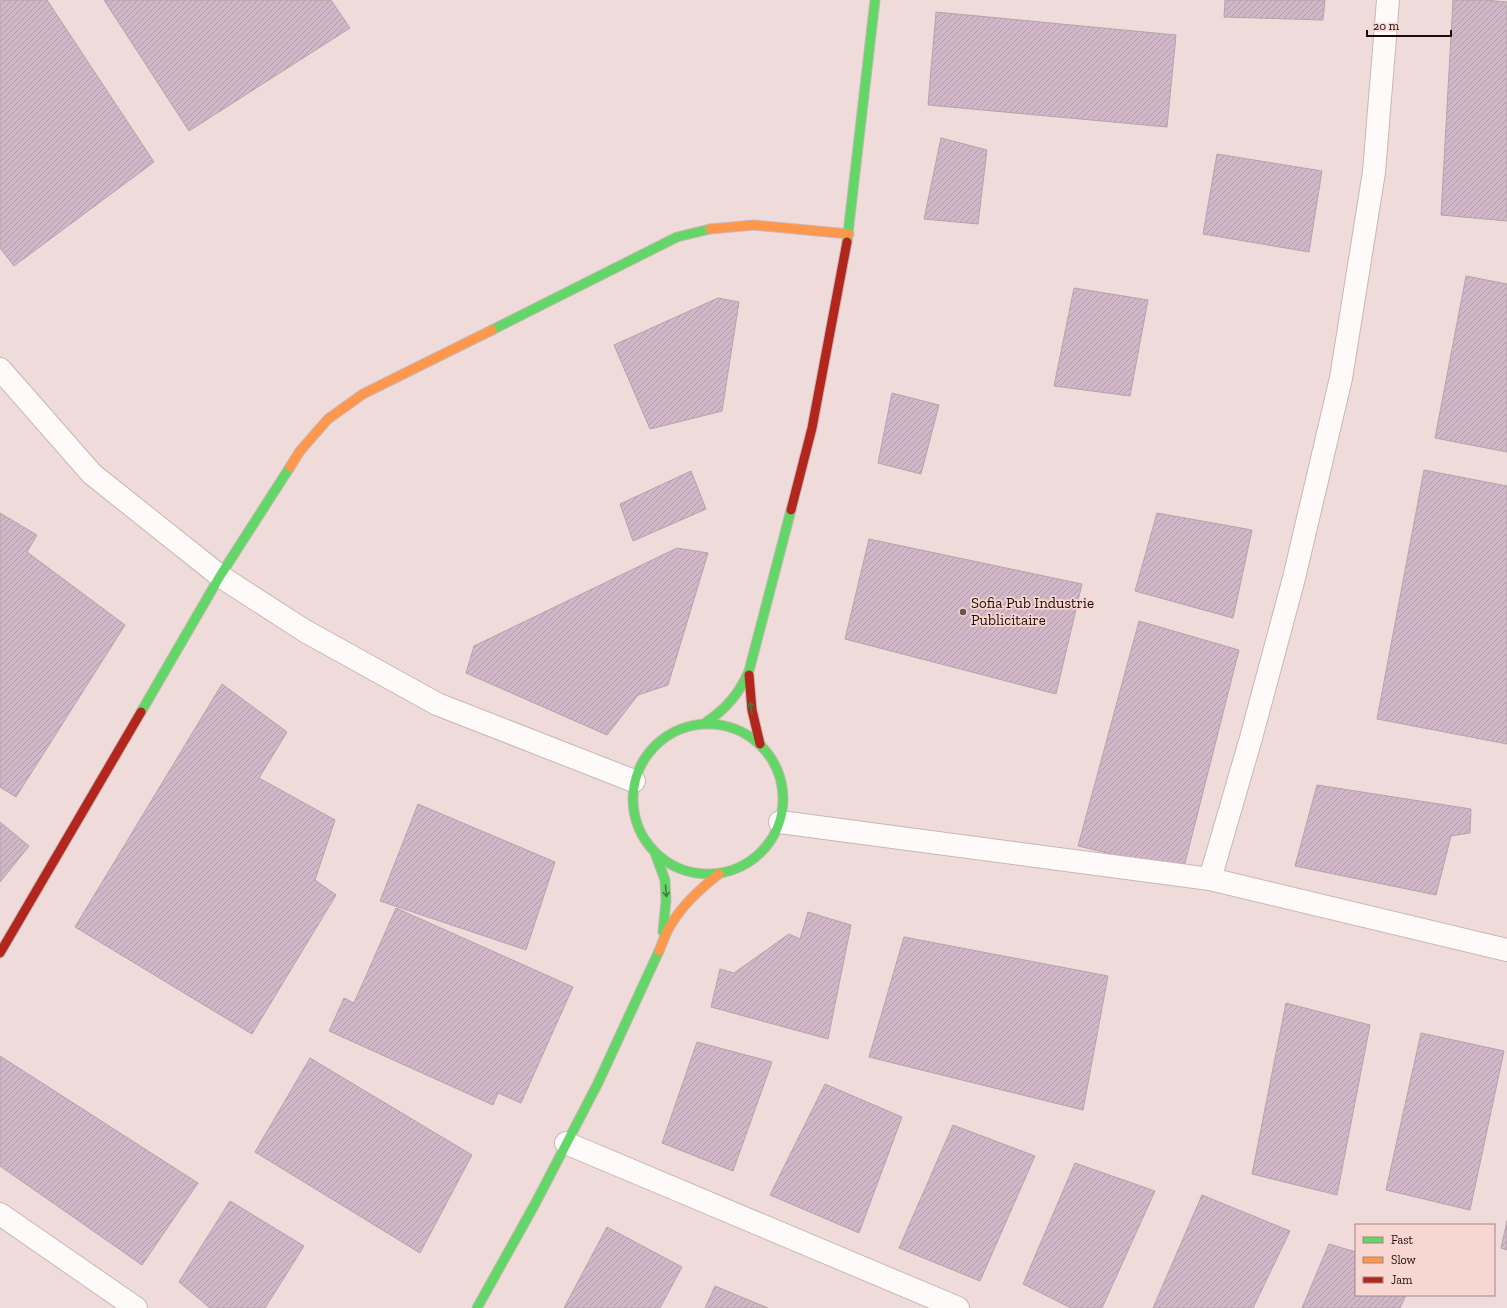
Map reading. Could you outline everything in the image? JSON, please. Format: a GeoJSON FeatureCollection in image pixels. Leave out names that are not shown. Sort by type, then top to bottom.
{"type":"FeatureCollection","features":[{"type":"Feature","properties":{"kind":"street"},"geometry":{"type":"LineString","coordinates":[[660,945],[665,922],[665,880],[655,854],[643,838],[635,820],[632,800],[634,781],[644,758],[660,740],[681,728],[705,722],[720,714],[732,702],[742,688],[749,671],[812,428],[849,234],[875,0]]}},
{"type":"Feature","properties":{"kind":"street"},"geometry":{"type":"LineString","coordinates":[[1210,879],[1251,738],[1294,578],[1341,378],[1374,172],[1388,0]]}},
{"type":"Feature","properties":{"kind":"street"},"geometry":{"type":"LineString","coordinates":[[0,953],[220,576],[300,451],[328,419],[363,394],[677,237],[712,228],[754,225],[849,234]]}},
{"type":"Feature","properties":{"kind":"street"},"geometry":{"type":"LineString","coordinates":[[0,369],[92,474],[220,576],[305,631],[438,704],[634,781]]}},
{"type":"Feature","properties":{"kind":"street"},"geometry":{"type":"LineString","coordinates":[[749,671],[748,689],[750,707],[760,744]]}},
{"type":"Feature","properties":{"kind":"street"},"geometry":{"type":"LineString","coordinates":[[655,854],[669,864],[684,871],[702,875],[719,874],[739,868],[757,857],[771,841],[780,822],[784,802],[781,780],[773,761],[760,744],[744,732],[726,725],[705,722]]}},
{"type":"Feature","properties":{"kind":"street"},"geometry":{"type":"LineString","coordinates":[[780,822],[1210,879],[1507,950]]}},
{"type":"Feature","properties":{"kind":"street"},"geometry":{"type":"LineString","coordinates":[[477,1308],[535,1204],[598,1083],[660,945],[671,924],[684,905],[700,888],[719,874]]}},
{"type":"Feature","properties":{"kind":"street"},"geometry":{"type":"LineString","coordinates":[[566,1143],[958,1308]]}},
{"type":"Feature","properties":{"kind":"street"},"geometry":{"type":"LineString","coordinates":[[0,1214],[136,1308]]}},
{"type":"Feature","properties":{"kind":"building"},"geometry":{"type":"Polygon","coordinates":[[[0,0],[47,0],[154,162],[14,266],[0,248],[0,0]]]}},
{"type":"Feature","properties":{"kind":"building"},"geometry":{"type":"Polygon","coordinates":[[[104,0],[331,0],[350,28],[189,131],[104,0]]]}},
{"type":"Feature","properties":{"kind":"building"},"geometry":{"type":"Polygon","coordinates":[[[1225,0],[1325,0],[1323,20],[1224,17],[1225,0]]]}},
{"type":"Feature","properties":{"kind":"building"},"geometry":{"type":"Polygon","coordinates":[[[1453,0],[1507,2],[1507,221],[1441,215],[1453,0]]]}},
{"type":"Feature","properties":{"kind":"building"},"geometry":{"type":"Polygon","coordinates":[[[936,12],[1176,35],[1167,127],[928,105],[936,12]]]}},
{"type":"Feature","properties":{"kind":"building"},"geometry":{"type":"Polygon","coordinates":[[[941,138],[987,150],[978,224],[924,219],[941,138]]]}},
{"type":"Feature","properties":{"kind":"building"},"geometry":{"type":"Polygon","coordinates":[[[1217,154],[1322,171],[1309,252],[1203,234],[1217,154]]]}},
{"type":"Feature","properties":{"kind":"building"},"geometry":{"type":"Polygon","coordinates":[[[1466,276],[1507,284],[1507,452],[1435,438],[1466,276]]]}},
{"type":"Feature","properties":{"kind":"building"},"geometry":{"type":"Polygon","coordinates":[[[1074,288],[1148,300],[1130,396],[1054,386],[1074,288]]]}},
{"type":"Feature","properties":{"kind":"building"},"geometry":{"type":"Polygon","coordinates":[[[718,298],[739,302],[722,411],[650,429],[614,345],[718,298]]]}},
{"type":"Feature","properties":{"kind":"building"},"geometry":{"type":"Polygon","coordinates":[[[892,393],[939,405],[921,474],[878,463],[892,393]]]}},
{"type":"Feature","properties":{"kind":"building"},"geometry":{"type":"Polygon","coordinates":[[[1424,470],[1507,486],[1507,744],[1377,719],[1424,470]]]}},
{"type":"Feature","properties":{"kind":"building"},"geometry":{"type":"Polygon","coordinates":[[[691,471],[706,509],[633,541],[620,504],[691,471]]]}},
{"type":"Feature","properties":{"kind":"building"},"geometry":{"type":"Polygon","coordinates":[[[0,513],[37,535],[27,552],[125,625],[16,797],[0,787],[0,513]]]}},
{"type":"Feature","properties":{"kind":"building"},"geometry":{"type":"Polygon","coordinates":[[[1157,513],[1252,530],[1233,618],[1135,591],[1157,513]]]}},
{"type":"Feature","properties":{"kind":"building","name":"Sofia Pub Industrie Publicitaire"},"geometry":{"type":"Polygon","coordinates":[[[869,539],[1082,584],[1056,694],[845,639],[869,539]]]}},
{"type":"Feature","properties":{"kind":"building"},"geometry":{"type":"Polygon","coordinates":[[[677,548],[708,553],[668,685],[638,695],[607,735],[466,673],[474,646],[677,548]]]}},
{"type":"Feature","properties":{"kind":"building"},"geometry":{"type":"Polygon","coordinates":[[[1139,621],[1239,650],[1183,871],[1078,846],[1139,621]]]}},
{"type":"Feature","properties":{"kind":"building"},"geometry":{"type":"Polygon","coordinates":[[[222,684],[287,732],[259,778],[335,820],[315,880],[336,895],[252,1034],[75,927],[222,684]]]}},
{"type":"Feature","properties":{"kind":"building"},"geometry":{"type":"Polygon","coordinates":[[[1317,785],[1471,809],[1470,833],[1451,836],[1436,895],[1295,866],[1317,785]]]}},
{"type":"Feature","properties":{"kind":"building"},"geometry":{"type":"Polygon","coordinates":[[[418,804],[555,862],[526,950],[380,901],[418,804]]]}},
{"type":"Feature","properties":{"kind":"building"},"geometry":{"type":"Polygon","coordinates":[[[0,822],[29,846],[0,882],[0,822]]]}},
{"type":"Feature","properties":{"kind":"building"},"geometry":{"type":"Polygon","coordinates":[[[396,908],[573,987],[521,1103],[498,1093],[493,1105],[329,1031],[344,998],[354,1003],[396,908]]]}},
{"type":"Feature","properties":{"kind":"building"},"geometry":{"type":"Polygon","coordinates":[[[808,912],[851,925],[828,1039],[711,1007],[720,969],[734,973],[789,934],[800,939],[808,912]]]}},
{"type":"Feature","properties":{"kind":"building"},"geometry":{"type":"Polygon","coordinates":[[[904,937],[1108,976],[1083,1110],[869,1057],[904,937]]]}},
{"type":"Feature","properties":{"kind":"building"},"geometry":{"type":"Polygon","coordinates":[[[1286,1003],[1370,1025],[1337,1195],[1252,1174],[1286,1003]]]}},
{"type":"Feature","properties":{"kind":"building"},"geometry":{"type":"Polygon","coordinates":[[[1421,1033],[1504,1051],[1470,1210],[1386,1190],[1421,1033]]]}},
{"type":"Feature","properties":{"kind":"building"},"geometry":{"type":"Polygon","coordinates":[[[697,1042],[772,1062],[733,1171],[662,1143],[697,1042]]]}},
{"type":"Feature","properties":{"kind":"building"},"geometry":{"type":"Polygon","coordinates":[[[0,1056],[198,1183],[142,1265],[0,1166],[0,1056]]]}},
{"type":"Feature","properties":{"kind":"building"},"geometry":{"type":"Polygon","coordinates":[[[310,1058],[472,1155],[420,1253],[255,1152],[310,1058]]]}},
{"type":"Feature","properties":{"kind":"building"},"geometry":{"type":"Polygon","coordinates":[[[825,1084],[902,1117],[859,1233],[770,1195],[825,1084]]]}},
{"type":"Feature","properties":{"kind":"building"},"geometry":{"type":"Polygon","coordinates":[[[953,1125],[1035,1156],[980,1281],[899,1248],[953,1125]]]}},
{"type":"Feature","properties":{"kind":"building"},"geometry":{"type":"Polygon","coordinates":[[[1075,1163],[1155,1191],[1102,1308],[1071,1308],[1023,1284],[1075,1163]]]}},
{"type":"Feature","properties":{"kind":"building"},"geometry":{"type":"Polygon","coordinates":[[[1202,1195],[1290,1231],[1253,1308],[1153,1308],[1202,1195]]]}},
{"type":"Feature","properties":{"kind":"building"},"geometry":{"type":"Polygon","coordinates":[[[230,1201],[304,1246],[265,1308],[210,1308],[179,1282],[230,1201]]]}},
{"type":"Feature","properties":{"kind":"building"},"geometry":{"type":"Polygon","coordinates":[[[1507,1221],[1507,1250],[1501,1248],[1507,1221]]]}},
{"type":"Feature","properties":{"kind":"building"},"geometry":{"type":"Polygon","coordinates":[[[607,1227],[682,1267],[660,1308],[564,1308],[607,1227]]]}},
{"type":"Feature","properties":{"kind":"building"},"geometry":{"type":"Polygon","coordinates":[[[1329,1244],[1355,1252],[1355,1296],[1406,1296],[1400,1308],[1302,1308],[1329,1244]]]}},
{"type":"Feature","properties":{"kind":"building"},"geometry":{"type":"Polygon","coordinates":[[[715,1286],[768,1308],[705,1308],[715,1286]]]}},
{"type":"Feature","properties":{"kind":"traffic: fast"},"geometry":{"type":"LineString","coordinates":[[847,242],[875,0]]}},
{"type":"Feature","properties":{"kind":"traffic: fast"},"geometry":{"type":"LineString","coordinates":[[492,330],[677,237],[710,229]]}},
{"type":"Feature","properties":{"kind":"traffic: fast"},"geometry":{"type":"LineString","coordinates":[[141,712],[220,576],[290,467]]}},
{"type":"Feature","properties":{"kind":"traffic: fast"},"geometry":{"type":"LineString","coordinates":[[705,723],[726,706],[741,687],[749,671],[791,510]]}},
{"type":"Feature","properties":{"kind":"traffic: fast"},"geometry":{"type":"LineString","coordinates":[[715,724],[737,729],[750,736],[766,751],[778,770],[782,784],[783,799],[782,814],[778,828],[771,841],[756,857],[737,869],[723,873],[701,874],[679,869],[666,862],[645,841],[638,828],[634,814],[633,792],[638,770],[645,757],[666,736],[679,729],[693,725],[715,724]]}},
{"type":"Feature","properties":{"kind":"traffic: fast"},"geometry":{"type":"LineString","coordinates":[[655,853],[665,880],[666,900],[663,932]]}},
{"type":"Feature","properties":{"kind":"traffic: fast"},"geometry":{"type":"LineString","coordinates":[[477,1308],[535,1204],[598,1083],[659,951]]}},
{"type":"Feature","properties":{"kind":"traffic: slow"},"geometry":{"type":"LineString","coordinates":[[710,229],[754,225],[849,234]]}},
{"type":"Feature","properties":{"kind":"traffic: slow"},"geometry":{"type":"LineString","coordinates":[[290,467],[300,451],[328,419],[363,394],[492,330]]}},
{"type":"Feature","properties":{"kind":"traffic: slow"},"geometry":{"type":"LineString","coordinates":[[659,951],[668,929],[687,902],[719,874]]}},
{"type":"Feature","properties":{"kind":"traffic: jam"},"geometry":{"type":"LineString","coordinates":[[791,510],[812,428],[847,242]]}},
{"type":"Feature","properties":{"kind":"traffic: jam"},"geometry":{"type":"LineString","coordinates":[[749,675],[752,710],[760,744]]}},
{"type":"Feature","properties":{"kind":"traffic: jam"},"geometry":{"type":"LineString","coordinates":[[0,953],[141,712]]}},
{"type":"Feature","properties":{"kind":"place","name":"Sofia Pub Industrie Publicitaire"},"geometry":{"type":"Point","coordinates":[963,612]}}]}
